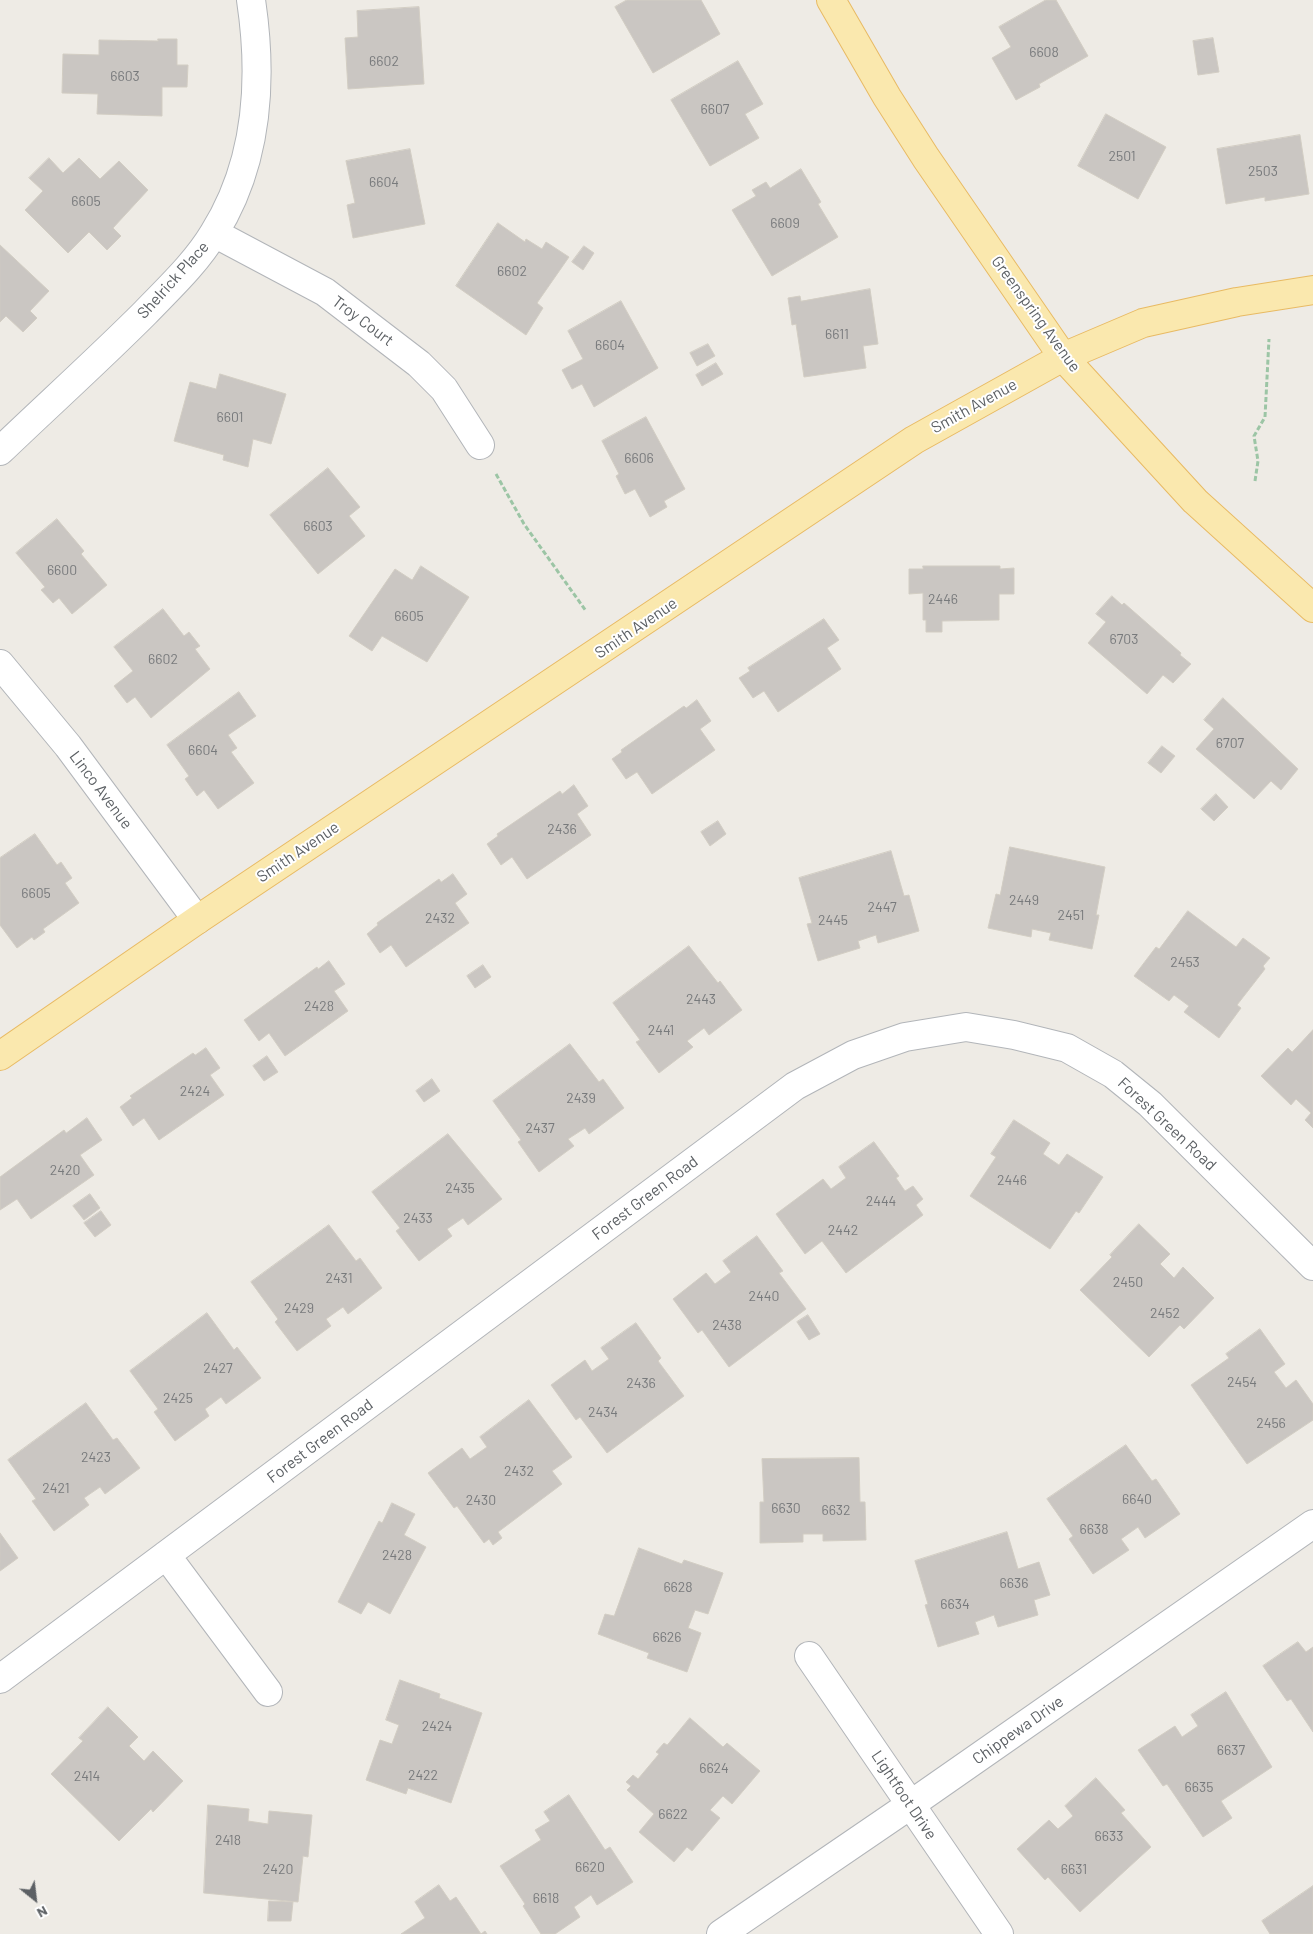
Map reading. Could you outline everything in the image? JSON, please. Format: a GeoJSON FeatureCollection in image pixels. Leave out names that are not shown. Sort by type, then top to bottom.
{"type":"FeatureCollection","features":[{"type":"Feature","properties":{"kind":"main road","name":"Greenspring Avenue"},"geometry":{"type":"LineString","coordinates":[[831,0],[887,97],[926,158],[1063,357],[1195,501],[1313,608]]}},
{"type":"Feature","properties":{"kind":"main road","name":"Smith Avenue"},"geometry":{"type":"LineString","coordinates":[[0,1056],[197,920],[914,440],[1063,357],[1143,323],[1238,302],[1313,290]]}},
{"type":"Feature","properties":{"kind":"street","name":"Shelrick Place"},"geometry":{"type":"LineString","coordinates":[[0,451],[176,281],[214,234],[239,183],[253,129],[258,83],[258,43],[251,0]]}},
{"type":"Feature","properties":{"kind":"street","name":"Troy Court"},"geometry":{"type":"LineString","coordinates":[[214,234],[325,292],[419,364],[444,389],[480,445]]}},
{"type":"Feature","properties":{"kind":"street","name":"Linco Avenue"},"geometry":{"type":"LineString","coordinates":[[0,664],[68,746],[197,920]]}},
{"type":"Feature","properties":{"kind":"street","name":"Forest Green Road"},"geometry":{"type":"LineString","coordinates":[[0,1679],[795,1086],[853,1055],[905,1037],[966,1027],[1014,1035],[1067,1048],[1113,1074],[1150,1104],[1313,1266]]}},
{"type":"Feature","properties":{"kind":"street","name":"Chippewa Drive"},"geometry":{"type":"LineString","coordinates":[[721,1934],[910,1805],[1313,1524]]}},
{"type":"Feature","properties":{"kind":"street"},"geometry":{"type":"LineString","coordinates":[[166,1556],[268,1692]]}},
{"type":"Feature","properties":{"kind":"street","name":"Lightfoot Drive"},"geometry":{"type":"LineString","coordinates":[[809,1656],[999,1934]]}},
{"type":"Feature","properties":{"kind":"path"},"geometry":{"type":"LineString","coordinates":[[1255,481],[1258,461],[1254,436],[1265,417],[1269,339]]}},
{"type":"Feature","properties":{"kind":"path"},"geometry":{"type":"LineString","coordinates":[[480,445],[524,524],[586,611]]}},
{"type":"Feature","properties":{"kind":"building"},"geometry":{"type":"Polygon","coordinates":[[[627,0],[701,0],[720,34],[653,73],[615,7],[627,0]]]}},
{"type":"Feature","properties":{"kind":"building"},"geometry":{"type":"Polygon","coordinates":[[[1046,0],[1056,0],[1088,56],[1039,84],[1040,87],[1016,100],[992,58],[1011,47],[999,27],[1046,0]]]}},
{"type":"Feature","properties":{"kind":"building"},"geometry":{"type":"Polygon","coordinates":[[[419,7],[424,84],[348,89],[345,38],[358,37],[357,11],[419,7]]]}},
{"type":"Feature","properties":{"kind":"building"},"geometry":{"type":"Polygon","coordinates":[[[1213,38],[1219,72],[1198,75],[1193,41],[1213,38]]]}},
{"type":"Feature","properties":{"kind":"building"},"geometry":{"type":"Polygon","coordinates":[[[158,39],[177,39],[177,65],[188,65],[187,87],[162,87],[162,116],[97,114],[98,94],[62,93],[63,54],[99,55],[99,40],[158,41],[158,39]]]}},
{"type":"Feature","properties":{"kind":"building"},"geometry":{"type":"Polygon","coordinates":[[[738,61],[763,104],[745,114],[759,138],[710,166],[671,100],[738,61]]]}},
{"type":"Feature","properties":{"kind":"building"},"geometry":{"type":"Polygon","coordinates":[[[1106,114],[1166,147],[1138,199],[1078,166],[1106,114]]]}},
{"type":"Feature","properties":{"kind":"building"},"geometry":{"type":"Polygon","coordinates":[[[1300,135],[1309,194],[1265,201],[1265,197],[1226,204],[1217,149],[1300,135]]]}},
{"type":"Feature","properties":{"kind":"building"},"geometry":{"type":"Polygon","coordinates":[[[410,149],[425,224],[353,238],[347,205],[355,203],[346,161],[410,149]]]}},
{"type":"Feature","properties":{"kind":"building"},"geometry":{"type":"Polygon","coordinates":[[[49,158],[63,173],[79,158],[100,179],[119,161],[148,190],[113,228],[121,236],[107,250],[89,232],[68,253],[25,210],[43,191],[29,178],[49,158]]]}},
{"type":"Feature","properties":{"kind":"building"},"geometry":{"type":"Polygon","coordinates":[[[801,169],[821,202],[818,204],[838,237],[772,276],[732,210],[756,196],[752,190],[766,182],[770,188],[801,169]]]}},
{"type":"Feature","properties":{"kind":"building"},"geometry":{"type":"Polygon","coordinates":[[[498,223],[525,242],[526,239],[542,249],[546,242],[569,257],[537,303],[543,308],[526,335],[456,286],[498,223]]]}},
{"type":"Feature","properties":{"kind":"building"},"geometry":{"type":"Polygon","coordinates":[[[0,245],[49,291],[30,311],[37,318],[23,332],[6,316],[0,322],[0,245]]]}},
{"type":"Feature","properties":{"kind":"building"},"geometry":{"type":"Polygon","coordinates":[[[584,246],[594,253],[583,270],[572,262],[584,246]]]}},
{"type":"Feature","properties":{"kind":"building"},"geometry":{"type":"Polygon","coordinates":[[[870,289],[878,344],[863,346],[866,368],[804,377],[796,324],[792,325],[788,298],[800,296],[801,301],[870,289]]]}},
{"type":"Feature","properties":{"kind":"building"},"geometry":{"type":"Polygon","coordinates":[[[621,301],[658,368],[594,407],[582,384],[572,389],[562,370],[583,359],[568,331],[621,301]]]}},
{"type":"Feature","properties":{"kind":"building"},"geometry":{"type":"Polygon","coordinates":[[[708,344],[715,356],[697,366],[690,353],[708,344]]]}},
{"type":"Feature","properties":{"kind":"building"},"geometry":{"type":"Polygon","coordinates":[[[716,363],[723,374],[702,386],[696,375],[716,363]]]}},
{"type":"Feature","properties":{"kind":"building"},"geometry":{"type":"Polygon","coordinates":[[[220,374],[286,394],[271,444],[253,439],[248,467],[223,460],[224,455],[174,441],[190,382],[216,389],[220,374]]]}},
{"type":"Feature","properties":{"kind":"building"},"geometry":{"type":"Polygon","coordinates":[[[646,417],[685,489],[664,501],[667,507],[650,517],[635,489],[625,494],[616,476],[619,474],[602,441],[646,417]]]}},
{"type":"Feature","properties":{"kind":"building"},"geometry":{"type":"Polygon","coordinates":[[[328,468],[360,507],[349,516],[365,536],[318,574],[270,515],[328,468]]]}},
{"type":"Feature","properties":{"kind":"building"},"geometry":{"type":"Polygon","coordinates":[[[57,519],[84,551],[81,554],[107,585],[72,614],[59,598],[53,603],[41,590],[45,587],[16,553],[57,519]]]}},
{"type":"Feature","properties":{"kind":"building"},"geometry":{"type":"Polygon","coordinates":[[[421,566],[469,597],[427,662],[382,636],[372,651],[349,636],[395,569],[412,580],[421,566]]]}},
{"type":"Feature","properties":{"kind":"building"},"geometry":{"type":"Polygon","coordinates":[[[923,566],[1000,566],[1000,569],[1014,568],[1014,594],[999,594],[999,620],[942,621],[942,632],[926,632],[926,620],[923,620],[923,593],[909,594],[909,569],[923,569],[923,566]]]}},
{"type":"Feature","properties":{"kind":"building"},"geometry":{"type":"Polygon","coordinates":[[[1112,596],[1122,605],[1124,603],[1191,664],[1173,683],[1163,675],[1147,694],[1088,643],[1106,622],[1096,614],[1112,596]]]}},
{"type":"Feature","properties":{"kind":"building"},"geometry":{"type":"Polygon","coordinates":[[[163,609],[184,636],[189,632],[200,646],[195,649],[210,669],[151,718],[135,697],[127,703],[114,686],[133,671],[114,647],[163,609]]]}},
{"type":"Feature","properties":{"kind":"building"},"geometry":{"type":"Polygon","coordinates":[[[824,619],[839,640],[827,648],[841,669],[778,712],[764,691],[753,698],[739,678],[750,671],[748,668],[824,619]]]}},
{"type":"Feature","properties":{"kind":"building"},"geometry":{"type":"Polygon","coordinates":[[[239,692],[256,716],[228,735],[237,748],[231,752],[254,783],[218,809],[204,790],[197,796],[185,779],[189,776],[167,745],[239,692]]]}},
{"type":"Feature","properties":{"kind":"building"},"geometry":{"type":"Polygon","coordinates":[[[1223,698],[1298,769],[1281,790],[1271,781],[1254,799],[1196,749],[1214,729],[1204,720],[1223,698]]]}},
{"type":"Feature","properties":{"kind":"building"},"geometry":{"type":"Polygon","coordinates":[[[697,700],[711,721],[700,729],[715,750],[652,794],[637,772],[626,779],[612,759],[622,752],[621,750],[684,706],[686,708],[697,700]]]}},
{"type":"Feature","properties":{"kind":"building"},"geometry":{"type":"Polygon","coordinates":[[[1162,746],[1175,756],[1161,773],[1148,763],[1162,746]]]}},
{"type":"Feature","properties":{"kind":"building"},"geometry":{"type":"Polygon","coordinates":[[[574,785],[588,806],[577,814],[591,835],[527,879],[512,857],[501,865],[487,844],[498,836],[497,834],[560,791],[562,794],[574,785]]]}},
{"type":"Feature","properties":{"kind":"building"},"geometry":{"type":"Polygon","coordinates":[[[1216,794],[1228,807],[1214,821],[1201,809],[1216,794]]]}},
{"type":"Feature","properties":{"kind":"building"},"geometry":{"type":"Polygon","coordinates":[[[718,821],[726,834],[710,846],[701,832],[718,821]]]}},
{"type":"Feature","properties":{"kind":"building"},"geometry":{"type":"Polygon","coordinates":[[[35,834],[57,865],[61,862],[72,878],[65,883],[79,903],[43,929],[45,932],[34,940],[32,937],[17,948],[0,925],[0,858],[35,834]]]}},
{"type":"Feature","properties":{"kind":"building"},"geometry":{"type":"Polygon","coordinates":[[[1010,847],[1105,867],[1096,915],[1099,915],[1092,949],[1049,940],[1051,933],[1032,929],[1031,937],[988,928],[996,894],[1000,895],[1010,847]]]}},
{"type":"Feature","properties":{"kind":"building"},"geometry":{"type":"Polygon","coordinates":[[[891,851],[904,896],[909,895],[919,931],[878,943],[876,935],[858,941],[860,948],[818,961],[807,924],[812,923],[799,878],[891,851]]]}},
{"type":"Feature","properties":{"kind":"building"},"geometry":{"type":"Polygon","coordinates":[[[453,874],[467,894],[455,903],[469,923],[406,967],[391,945],[380,953],[367,934],[378,925],[377,923],[439,879],[441,882],[453,874]]]}},
{"type":"Feature","properties":{"kind":"building"},"geometry":{"type":"Polygon","coordinates":[[[1188,911],[1236,947],[1243,938],[1270,958],[1263,966],[1265,969],[1237,1005],[1241,1008],[1219,1038],[1184,1012],[1189,1006],[1174,995],[1169,1001],[1134,976],[1156,947],[1159,949],[1188,911]]]}},
{"type":"Feature","properties":{"kind":"building"},"geometry":{"type":"Polygon","coordinates":[[[689,946],[718,983],[720,981],[742,1010],[709,1035],[704,1028],[687,1041],[693,1047],[659,1073],[636,1042],[640,1040],[613,1003],[689,946]]]}},
{"type":"Feature","properties":{"kind":"building"},"geometry":{"type":"Polygon","coordinates":[[[329,961],[345,984],[334,991],[348,1011],[285,1056],[269,1033],[259,1041],[244,1020],[317,967],[318,969],[329,961]]]}},
{"type":"Feature","properties":{"kind":"building"},"geometry":{"type":"Polygon","coordinates":[[[483,965],[491,977],[475,988],[467,976],[483,965]]]}},
{"type":"Feature","properties":{"kind":"building"},"geometry":{"type":"Polygon","coordinates":[[[1313,1030],[1313,1128],[1305,1120],[1311,1113],[1296,1099],[1291,1105],[1261,1076],[1288,1048],[1292,1052],[1313,1030]]]}},
{"type":"Feature","properties":{"kind":"building"},"geometry":{"type":"Polygon","coordinates":[[[570,1044],[599,1082],[603,1079],[624,1108],[589,1134],[585,1128],[568,1139],[574,1146],[539,1172],[518,1142],[521,1140],[493,1101],[570,1044]]]}},
{"type":"Feature","properties":{"kind":"building"},"geometry":{"type":"Polygon","coordinates":[[[206,1048],[220,1068],[210,1075],[224,1095],[159,1140],[144,1118],[133,1126],[120,1107],[132,1098],[130,1096],[193,1053],[195,1055],[206,1048]]]}},
{"type":"Feature","properties":{"kind":"building"},"geometry":{"type":"Polygon","coordinates":[[[267,1056],[278,1072],[264,1081],[253,1066],[267,1056]]]}},
{"type":"Feature","properties":{"kind":"building"},"geometry":{"type":"Polygon","coordinates":[[[432,1079],[440,1091],[424,1102],[416,1091],[432,1079]]]}},
{"type":"Feature","properties":{"kind":"building"},"geometry":{"type":"Polygon","coordinates":[[[87,1118],[102,1140],[80,1155],[94,1175],[31,1219],[17,1199],[0,1210],[0,1177],[64,1130],[66,1133],[87,1118]]]}},
{"type":"Feature","properties":{"kind":"building"},"geometry":{"type":"Polygon","coordinates":[[[1014,1120],[1050,1143],[1043,1154],[1059,1165],[1067,1154],[1103,1177],[1079,1213],[1076,1211],[1050,1249],[970,1196],[996,1157],[991,1154],[1014,1120]]]}},
{"type":"Feature","properties":{"kind":"building"},"geometry":{"type":"Polygon","coordinates":[[[448,1134],[502,1199],[468,1225],[463,1218],[447,1229],[452,1236],[419,1261],[396,1231],[400,1228],[372,1192],[448,1134]]]}},
{"type":"Feature","properties":{"kind":"building"},"geometry":{"type":"Polygon","coordinates":[[[874,1142],[899,1176],[896,1178],[905,1191],[913,1186],[923,1199],[916,1205],[923,1215],[846,1273],[822,1241],[805,1254],[776,1214],[823,1179],[831,1189],[846,1178],[839,1167],[874,1142]]]}},
{"type":"Feature","properties":{"kind":"building"},"geometry":{"type":"Polygon","coordinates":[[[90,1194],[100,1208],[84,1220],[73,1206],[90,1194]]]}},
{"type":"Feature","properties":{"kind":"building"},"geometry":{"type":"Polygon","coordinates":[[[101,1211],[111,1225],[95,1237],[84,1223],[101,1211]]]}},
{"type":"Feature","properties":{"kind":"building"},"geometry":{"type":"Polygon","coordinates":[[[1139,1224],[1170,1254],[1160,1264],[1174,1278],[1183,1267],[1214,1298],[1184,1329],[1180,1325],[1149,1357],[1080,1290],[1112,1257],[1110,1255],[1139,1224]]]}},
{"type":"Feature","properties":{"kind":"building"},"geometry":{"type":"Polygon","coordinates":[[[329,1225],[356,1261],[360,1258],[382,1288],[348,1314],[343,1307],[326,1319],[331,1326],[297,1351],[275,1322],[278,1319],[251,1282],[329,1225]]]}},
{"type":"Feature","properties":{"kind":"building"},"geometry":{"type":"Polygon","coordinates":[[[757,1236],[783,1271],[779,1273],[806,1309],[729,1367],[702,1330],[698,1333],[673,1299],[706,1273],[715,1284],[731,1272],[723,1261],[757,1236]]]}},
{"type":"Feature","properties":{"kind":"building"},"geometry":{"type":"Polygon","coordinates":[[[207,1313],[234,1350],[237,1347],[261,1378],[226,1404],[221,1397],[205,1409],[209,1416],[175,1441],[154,1412],[158,1409],[130,1371],[207,1313]]]}},
{"type":"Feature","properties":{"kind":"building"},"geometry":{"type":"Polygon","coordinates":[[[808,1315],[820,1334],[809,1340],[797,1322],[808,1315]]]}},
{"type":"Feature","properties":{"kind":"building"},"geometry":{"type":"Polygon","coordinates":[[[636,1323],[661,1358],[658,1361],[684,1396],[607,1453],[580,1417],[576,1420],[551,1385],[585,1360],[592,1371],[609,1359],[601,1348],[636,1323]]]}},
{"type":"Feature","properties":{"kind":"building"},"geometry":{"type":"Polygon","coordinates":[[[1260,1329],[1285,1364],[1274,1372],[1286,1388],[1296,1380],[1313,1404],[1313,1420],[1247,1464],[1191,1385],[1229,1358],[1226,1354],[1260,1329]]]}},
{"type":"Feature","properties":{"kind":"building"},"geometry":{"type":"Polygon","coordinates":[[[529,1400],[572,1457],[552,1471],[562,1484],[498,1532],[502,1538],[493,1545],[489,1539],[484,1543],[457,1506],[454,1508],[428,1473],[462,1448],[470,1459],[487,1447],[480,1437],[529,1400]]]}},
{"type":"Feature","properties":{"kind":"building"},"geometry":{"type":"Polygon","coordinates":[[[86,1403],[113,1440],[117,1438],[140,1468],[105,1494],[100,1487],[84,1498],[89,1505],[54,1531],[32,1501],[36,1499],[8,1460],[86,1403]]]}},
{"type":"Feature","properties":{"kind":"building"},"geometry":{"type":"Polygon","coordinates":[[[1126,1445],[1152,1481],[1156,1479],[1180,1514],[1145,1538],[1138,1527],[1121,1539],[1129,1550],[1093,1574],[1069,1539],[1073,1536],[1047,1499],[1126,1445]]]}},
{"type":"Feature","properties":{"kind":"building"},"geometry":{"type":"Polygon","coordinates":[[[859,1458],[860,1502],[865,1502],[866,1540],[823,1541],[823,1534],[803,1534],[803,1542],[760,1543],[760,1502],[764,1502],[762,1459],[859,1458]]]}},
{"type":"Feature","properties":{"kind":"building"},"geometry":{"type":"Polygon","coordinates":[[[392,1503],[415,1514],[404,1535],[426,1547],[390,1614],[368,1602],[361,1614],[338,1602],[379,1521],[382,1523],[392,1503]]]}},
{"type":"Feature","properties":{"kind":"building"},"geometry":{"type":"Polygon","coordinates":[[[1007,1532],[1018,1569],[1039,1562],[1050,1595],[1034,1600],[1038,1615],[998,1627],[994,1615],[975,1622],[979,1634],[938,1647],[925,1605],[928,1604],[915,1561],[1007,1532]]]}},
{"type":"Feature","properties":{"kind":"building"},"geometry":{"type":"Polygon","coordinates":[[[0,1533],[18,1558],[0,1571],[0,1533]]]}},
{"type":"Feature","properties":{"kind":"building"},"geometry":{"type":"Polygon","coordinates":[[[639,1548],[682,1564],[684,1560],[723,1573],[708,1614],[695,1610],[688,1628],[701,1633],[687,1672],[647,1658],[649,1653],[598,1634],[605,1614],[614,1616],[639,1548]]]}},
{"type":"Feature","properties":{"kind":"building"},"geometry":{"type":"Polygon","coordinates":[[[1298,1642],[1306,1652],[1313,1647],[1313,1732],[1291,1699],[1287,1701],[1263,1666],[1298,1642]]]}},
{"type":"Feature","properties":{"kind":"building"},"geometry":{"type":"Polygon","coordinates":[[[400,1680],[440,1694],[439,1698],[482,1713],[451,1803],[408,1788],[406,1794],[366,1780],[380,1740],[392,1744],[399,1725],[386,1720],[400,1680]]]}},
{"type":"Feature","properties":{"kind":"building"},"geometry":{"type":"Polygon","coordinates":[[[1226,1692],[1272,1767],[1221,1801],[1232,1818],[1203,1837],[1167,1784],[1163,1786],[1138,1750],[1175,1726],[1182,1737],[1198,1726],[1191,1715],[1226,1692]]]}},
{"type":"Feature","properties":{"kind":"building"},"geometry":{"type":"Polygon","coordinates":[[[108,1707],[138,1737],[129,1746],[144,1761],[153,1751],[183,1781],[153,1812],[151,1809],[119,1841],[51,1774],[83,1741],[79,1738],[108,1707]]]}},
{"type":"Feature","properties":{"kind":"building"},"geometry":{"type":"Polygon","coordinates":[[[690,1718],[723,1747],[727,1743],[760,1771],[732,1804],[723,1796],[710,1810],[720,1818],[692,1851],[687,1847],[674,1862],[639,1832],[654,1814],[627,1790],[631,1786],[626,1782],[633,1775],[638,1779],[659,1754],[656,1752],[664,1743],[667,1745],[690,1718]]]}},
{"type":"Feature","properties":{"kind":"building"},"geometry":{"type":"Polygon","coordinates":[[[1096,1778],[1125,1810],[1121,1813],[1151,1847],[1080,1912],[1048,1877],[1045,1880],[1017,1849],[1049,1820],[1058,1829],[1073,1816],[1065,1806],[1096,1778]]]}},
{"type":"Feature","properties":{"kind":"building"},"geometry":{"type":"Polygon","coordinates":[[[569,1795],[605,1850],[610,1847],[633,1882],[597,1905],[591,1895],[574,1907],[580,1917],[555,1934],[541,1934],[523,1906],[525,1904],[500,1866],[541,1840],[535,1830],[550,1821],[544,1812],[569,1795]]]}},
{"type":"Feature","properties":{"kind":"building"},"geometry":{"type":"Polygon","coordinates":[[[208,1805],[249,1809],[248,1821],[268,1824],[269,1811],[312,1815],[308,1857],[303,1856],[298,1902],[204,1893],[208,1805]]]}},
{"type":"Feature","properties":{"kind":"building"},"geometry":{"type":"Polygon","coordinates":[[[439,1885],[450,1901],[456,1897],[481,1934],[401,1934],[425,1918],[415,1902],[439,1885]]]}},
{"type":"Feature","properties":{"kind":"building"},"geometry":{"type":"Polygon","coordinates":[[[1313,1886],[1313,1934],[1270,1934],[1262,1921],[1313,1886]]]}},
{"type":"Feature","properties":{"kind":"building"},"geometry":{"type":"Polygon","coordinates":[[[269,1901],[293,1902],[291,1921],[268,1921],[269,1901]]]}}]}
